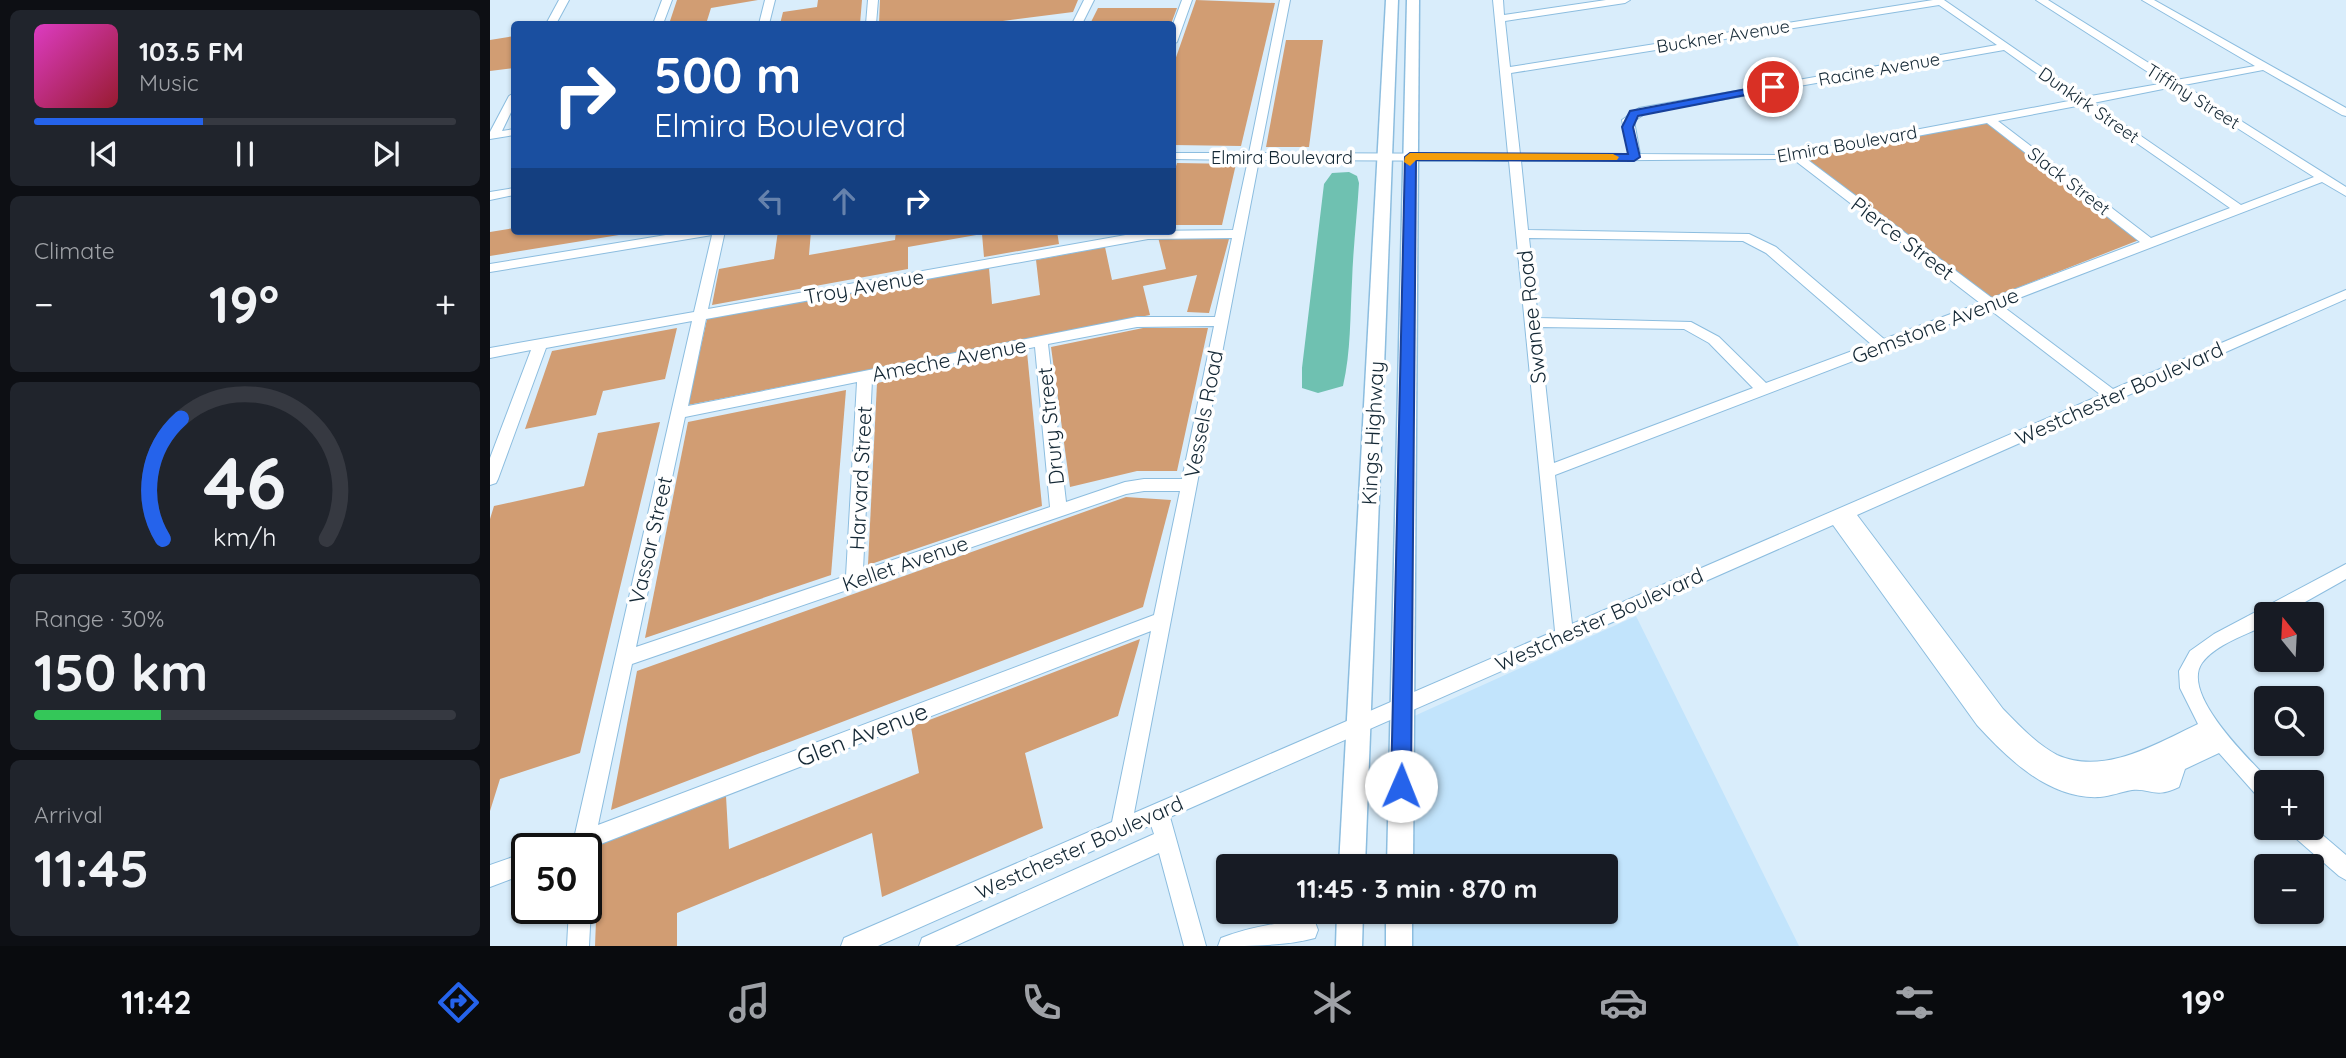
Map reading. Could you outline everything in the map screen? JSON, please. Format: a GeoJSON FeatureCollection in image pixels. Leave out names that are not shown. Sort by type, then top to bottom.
{"type":"FeatureCollection","features":[{"type":"Feature","properties":{"kind":"main road","name":"Kings Highway"},"geometry":{"type":"LineString","coordinates":[[1353,854],[1392,0]]}},
{"type":"Feature","properties":{"kind":"main road","name":"Kings Highway"},"geometry":{"type":"LineString","coordinates":[[1400,854],[1413,0]]}},
{"type":"Feature","properties":{"kind":"main road"},"geometry":{"type":"LineString","coordinates":[[1349,946],[1350,924]]}},
{"type":"Feature","properties":{"kind":"main road"},"geometry":{"type":"LineString","coordinates":[[1399,924],[1399,946]]}},
{"type":"Feature","properties":{"kind":"street"},"geometry":{"type":"LineString","coordinates":[[553,21],[564,0]]}},
{"type":"Feature","properties":{"kind":"street"},"geometry":{"type":"LineString","coordinates":[[659,21],[667,0]]}},
{"type":"Feature","properties":{"kind":"street"},"geometry":{"type":"LineString","coordinates":[[765,21],[770,0]]}},
{"type":"Feature","properties":{"kind":"street"},"geometry":{"type":"LineString","coordinates":[[871,21],[873,0]]}},
{"type":"Feature","properties":{"kind":"street"},"geometry":{"type":"LineString","coordinates":[[1078,21],[1088,0]]}},
{"type":"Feature","properties":{"kind":"street"},"geometry":{"type":"LineString","coordinates":[[1176,32],[1187,0]]}},
{"type":"Feature","properties":{"kind":"street","name":"Vessels Road"},"geometry":{"type":"LineString","coordinates":[[1121,828],[1285,0]]}},
{"type":"Feature","properties":{"kind":"street","name":"Swanee Road"},"geometry":{"type":"LineString","coordinates":[[1498,0],[1564,634]]}},
{"type":"Feature","properties":{"kind":"street"},"geometry":{"type":"LineString","coordinates":[[1500,19],[1625,0]]}},
{"type":"Feature","properties":{"kind":"street","name":"Tiffiny Street"},"geometry":{"type":"LineString","coordinates":[[2041,0],[2346,192]]}},
{"type":"Feature","properties":{"kind":"street"},"geometry":{"type":"LineString","coordinates":[[2147,0],[2346,113]]}},
{"type":"Feature","properties":{"kind":"street","name":"Dunkirk Street"},"geometry":{"type":"LineString","coordinates":[[1939,1],[2239,209]]}},
{"type":"Feature","properties":{"kind":"street","name":"Buckner Avenue"},"geometry":{"type":"LineString","coordinates":[[1505,71],[1939,1]]}},
{"type":"Feature","properties":{"kind":"street","name":"Racine Avenue"},"geometry":{"type":"LineString","coordinates":[[1634,157],[1628,120],[1643,110],[2005,47]]}},
{"type":"Feature","properties":{"kind":"street","name":"Elmira Boulevard"},"geometry":{"type":"LineString","coordinates":[[1176,156],[1794,155],[2264,67]]}},
{"type":"Feature","properties":{"kind":"street"},"geometry":{"type":"LineString","coordinates":[[492,136],[511,101]]}},
{"type":"Feature","properties":{"kind":"street","name":"Slack Street"},"geometry":{"type":"LineString","coordinates":[[1989,119],[2150,243]]}},
{"type":"Feature","properties":{"kind":"street"},"geometry":{"type":"LineString","coordinates":[[492,136],[511,133]]}},
{"type":"Feature","properties":{"kind":"street","name":"Pierce Street"},"geometry":{"type":"LineString","coordinates":[[1794,155],[2112,396]]}},
{"type":"Feature","properties":{"kind":"street","name":"Gemstone Avenue"},"geometry":{"type":"LineString","coordinates":[[1547,472],[2322,177]]}},
{"type":"Feature","properties":{"kind":"street"},"geometry":{"type":"LineString","coordinates":[[490,196],[511,192]]}},
{"type":"Feature","properties":{"kind":"street","name":"Troy Avenue"},"geometry":{"type":"LineString","coordinates":[[1176,235],[1239,234]]}},
{"type":"Feature","properties":{"kind":"street"},"geometry":{"type":"LineString","coordinates":[[1522,234],[1745,237],[1771,250],[1882,345]]}},
{"type":"Feature","properties":{"kind":"street"},"geometry":{"type":"LineString","coordinates":[[490,268],[692,235]]}},
{"type":"Feature","properties":{"kind":"street","name":"Vassar Street"},"geometry":{"type":"LineString","coordinates":[[586,833],[700,316],[715,235]]}},
{"type":"Feature","properties":{"kind":"street","name":"Troy Avenue"},"geometry":{"type":"LineString","coordinates":[[490,353],[1148,235]]}},
{"type":"Feature","properties":{"kind":"street","name":"Westchester Boulevard"},"geometry":{"type":"LineString","coordinates":[[852,946],[2346,294]]}},
{"type":"Feature","properties":{"kind":"street","name":"Ameche Avenue"},"geometry":{"type":"LineString","coordinates":[[678,413],[1151,321],[1222,321]]}},
{"type":"Feature","properties":{"kind":"street"},"geometry":{"type":"LineString","coordinates":[[1532,322],[1686,325],[1714,340],[1764,390]]}},
{"type":"Feature","properties":{"kind":"street","name":"Drury Street"},"geometry":{"type":"LineString","coordinates":[[1041,341],[1059,510]]}},
{"type":"Feature","properties":{"kind":"street"},"geometry":{"type":"LineString","coordinates":[[490,480],[540,344]]}},
{"type":"Feature","properties":{"kind":"street","name":"Harvard Street"},"geometry":{"type":"LineString","coordinates":[[854,581],[865,376]]}},
{"type":"Feature","properties":{"kind":"street","name":"Kellet Avenue"},"geometry":{"type":"LineString","coordinates":[[623,659],[1134,486],[1189,485]]}},
{"type":"Feature","properties":{"kind":"street"},"geometry":{"type":"LineString","coordinates":[[1841,514],[1994,721],[2027,761],[2058,772],[2075,784],[2107,787],[2133,780],[2154,785],[2172,780],[2180,754]]}},
{"type":"Feature","properties":{"kind":"street"},"geometry":{"type":"LineString","coordinates":[[2291,602],[2346,571]]}},
{"type":"Feature","properties":{"kind":"street","name":"Glen Avenue"},"geometry":{"type":"LineString","coordinates":[[602,838],[1163,619]]}},
{"type":"Feature","properties":{"kind":"street"},"geometry":{"type":"LineString","coordinates":[[2254,623],[2198,654],[2189,666],[2192,697],[2216,735],[2254,778]]}},
{"type":"Feature","properties":{"kind":"street"},"geometry":{"type":"LineString","coordinates":[[2058,772],[2100,773],[2180,754],[2216,735]]}},
{"type":"Feature","properties":{"kind":"street"},"geometry":{"type":"LineString","coordinates":[[1158,812],[1195,946]]}},
{"type":"Feature","properties":{"kind":"street"},"geometry":{"type":"LineString","coordinates":[[930,946],[1165,840]]}},
{"type":"Feature","properties":{"kind":"street"},"geometry":{"type":"LineString","coordinates":[[2313,840],[2346,869]]}},
{"type":"Feature","properties":{"kind":"street"},"geometry":{"type":"LineString","coordinates":[[490,876],[511,868]]}},
{"type":"Feature","properties":{"kind":"street"},"geometry":{"type":"LineString","coordinates":[[578,946],[579,924]]}},
{"type":"Feature","properties":{"kind":"street"},"geometry":{"type":"LineString","coordinates":[[1229,946],[1269,934],[1307,930]]}},
{"type":"Feature","properties":{"kind":"shaded area"},"geometry":{"type":"Polygon","coordinates":[[[677,0],[758,0],[711,8],[707,21],[670,21],[677,0]]]}},
{"type":"Feature","properties":{"kind":"shaded area"},"geometry":{"type":"Polygon","coordinates":[[[818,0],[862,0],[860,21],[781,21],[783,12],[817,7],[818,0]]]}},
{"type":"Feature","properties":{"kind":"shaded area"},"geometry":{"type":"Polygon","coordinates":[[[880,0],[1078,0],[1073,12],[1003,21],[879,21],[880,0]]]}},
{"type":"Feature","properties":{"kind":"shaded area"},"geometry":{"type":"Polygon","coordinates":[[[1196,0],[1275,3],[1241,146],[1176,145],[1176,57],[1196,0]]]}},
{"type":"Feature","properties":{"kind":"shaded area"},"geometry":{"type":"Polygon","coordinates":[[[1098,8],[1177,8],[1172,21],[1092,21],[1098,8]]]}},
{"type":"Feature","properties":{"kind":"shaded area"},"geometry":{"type":"Polygon","coordinates":[[[511,36],[511,68],[490,71],[490,40],[511,36]]]}},
{"type":"Feature","properties":{"kind":"shaded area"},"geometry":{"type":"Polygon","coordinates":[[[1286,40],[1323,40],[1309,147],[1266,147],[1286,40]]]}},
{"type":"Feature","properties":{"kind":"shaded area"},"geometry":{"type":"Polygon","coordinates":[[[1987,122],[2139,240],[1989,299],[1801,157],[1987,122]]]}},
{"type":"Feature","properties":{"kind":"shaded area"},"geometry":{"type":"Polygon","coordinates":[[[1177,163],[1236,164],[1222,225],[1176,225],[1177,163]]]}},
{"type":"Feature","properties":{"kind":"shaded area"},"geometry":{"type":"Polygon","coordinates":[[[1349,172],[1357,176],[1359,183],[1348,360],[1343,386],[1318,393],[1302,388],[1302,368],[1324,184],[1332,173],[1349,172]]]}},
{"type":"Feature","properties":{"kind":"shaded area"},"geometry":{"type":"Polygon","coordinates":[[[511,228],[511,235],[619,235],[490,256],[490,232],[511,228]]]}},
{"type":"Feature","properties":{"kind":"shaded area"},"geometry":{"type":"Polygon","coordinates":[[[777,235],[811,235],[809,255],[895,240],[896,235],[976,235],[908,247],[908,269],[712,305],[719,269],[774,259],[777,235]]]}},
{"type":"Feature","properties":{"kind":"shaded area"},"geometry":{"type":"Polygon","coordinates":[[[982,235],[1058,235],[1059,244],[984,257],[982,235]]]}},
{"type":"Feature","properties":{"kind":"shaded area"},"geometry":{"type":"Polygon","coordinates":[[[1158,237],[1229,239],[1209,313],[1187,312],[1197,275],[1143,286],[1150,315],[688,405],[707,319],[989,268],[992,304],[1040,295],[1036,260],[1105,247],[1112,280],[1166,269],[1158,237]]]}},
{"type":"Feature","properties":{"kind":"shaded area"},"geometry":{"type":"Polygon","coordinates":[[[677,328],[665,379],[603,391],[596,415],[525,429],[552,351],[677,328]]]}},
{"type":"Feature","properties":{"kind":"shaded area"},"geometry":{"type":"Polygon","coordinates":[[[1143,328],[1208,328],[1177,471],[1137,471],[1070,487],[1051,347],[1143,328]]]}},
{"type":"Feature","properties":{"kind":"shaded area"},"geometry":{"type":"Polygon","coordinates":[[[1027,352],[1042,506],[868,565],[877,383],[1027,352]]]}},
{"type":"Feature","properties":{"kind":"shaded area"},"geometry":{"type":"Polygon","coordinates":[[[846,390],[831,575],[645,638],[688,422],[846,390]]]}},
{"type":"Feature","properties":{"kind":"shaded area"},"geometry":{"type":"Polygon","coordinates":[[[660,422],[580,753],[500,779],[490,811],[490,519],[494,506],[584,486],[598,433],[660,422]]]}},
{"type":"Feature","properties":{"kind":"shaded area"},"geometry":{"type":"Polygon","coordinates":[[[1126,497],[1171,500],[1143,607],[611,810],[637,671],[1126,497]]]}},
{"type":"Feature","properties":{"kind":"shaded area"},"geometry":{"type":"Polygon","coordinates":[[[1636,616],[1799,946],[1413,946],[1413,924],[1618,924],[1618,854],[1413,854],[1412,717],[1636,616]]]}},
{"type":"Feature","properties":{"kind":"shaded area"},"geometry":{"type":"Polygon","coordinates":[[[1140,639],[1118,716],[1025,753],[1043,828],[882,897],[872,833],[677,913],[677,946],[595,946],[596,924],[602,924],[602,843],[726,796],[729,849],[919,773],[911,727],[1140,639]]]}},
{"type":"Feature","properties":{"kind":"slow traffic"},"geometry":{"type":"LineString","coordinates":[[1410,162],[1410,157],[1613,157]]}},
{"type":"Feature","properties":{"kind":"route"},"geometry":{"type":"LineString","coordinates":[[1401,786],[1410,157],[1634,157],[1627,127],[1628,120],[1634,114],[1643,110],[1773,87]]}}]}
